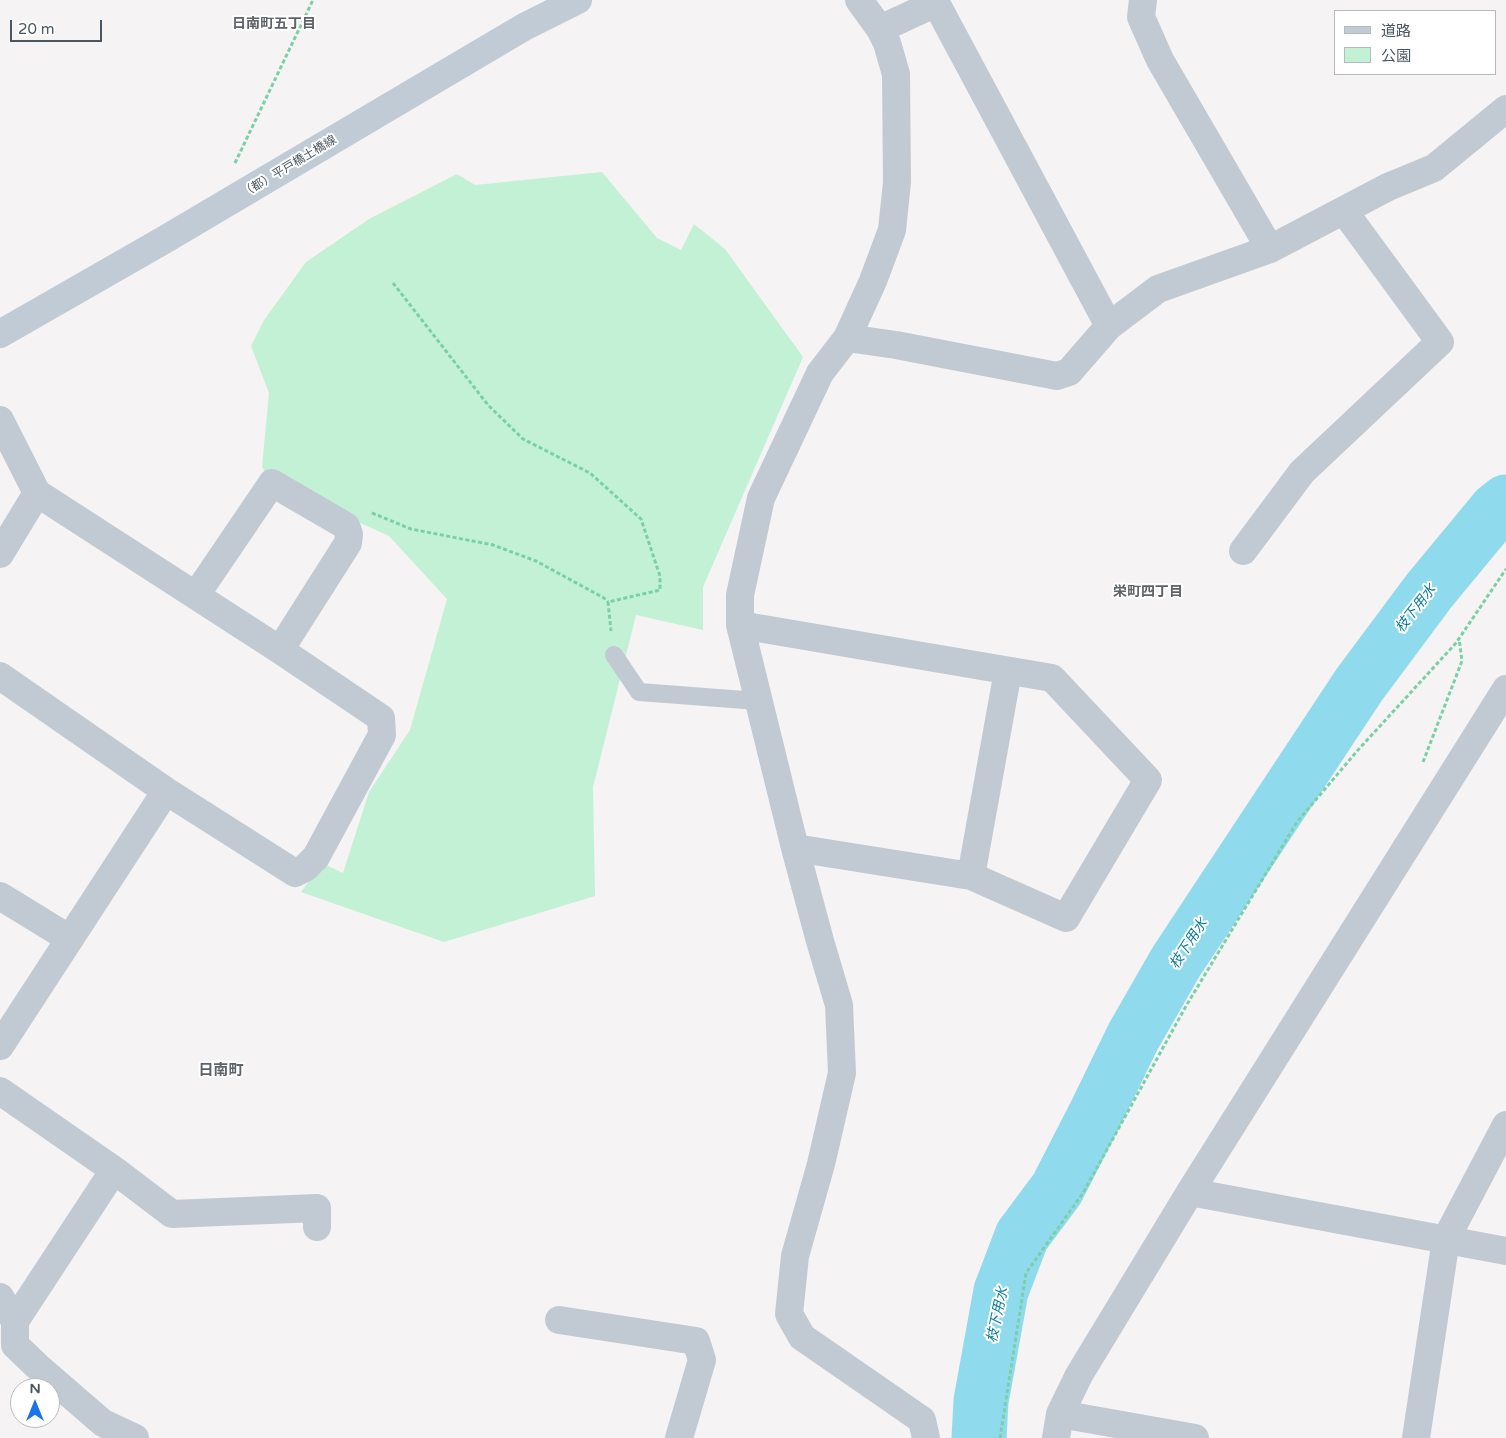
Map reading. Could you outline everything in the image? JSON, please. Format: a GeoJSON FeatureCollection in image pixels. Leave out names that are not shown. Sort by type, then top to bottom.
{"type":"FeatureCollection","features":[{"type":"Feature","properties":{"kind":"street","name":"（都）平戸橋土橋線"},"geometry":{"type":"LineString","coordinates":[[0,334],[172,236],[524,27],[578,0]]}},
{"type":"Feature","properties":{"kind":"street"},"geometry":{"type":"LineString","coordinates":[[859,0],[880,29],[887,43],[896,74],[896,192],[892,230],[873,281],[847,338],[820,373],[761,498],[740,595],[740,625],[795,848],[839,1005],[842,1073],[821,1164],[795,1256],[789,1314],[802,1337],[922,1420],[926,1438]]}},
{"type":"Feature","properties":{"kind":"street"},"geometry":{"type":"LineString","coordinates":[[1143,0],[1141,18],[1160,60],[1270,249]]}},
{"type":"Feature","properties":{"kind":"street"},"geometry":{"type":"LineString","coordinates":[[880,29],[936,3],[1110,326]]}},
{"type":"Feature","properties":{"kind":"street"},"geometry":{"type":"LineString","coordinates":[[847,338],[896,345],[1057,376],[1069,372],[1110,326],[1158,289],[1270,249],[1388,187],[1434,168],[1506,109]]}},
{"type":"Feature","properties":{"kind":"street"},"geometry":{"type":"LineString","coordinates":[[1243,551],[1302,472],[1440,342],[1344,211]]}},
{"type":"Feature","properties":{"kind":"street"},"geometry":{"type":"LineString","coordinates":[[0,420],[37,494],[196,595],[381,718],[382,735],[316,857],[305,868],[295,873],[166,792],[0,676]]}},
{"type":"Feature","properties":{"kind":"street"},"geometry":{"type":"LineString","coordinates":[[196,595],[272,483],[346,526],[349,534],[348,543],[280,650]]}},
{"type":"Feature","properties":{"kind":"street"},"geometry":{"type":"LineString","coordinates":[[0,554],[37,494]]}},
{"type":"Feature","properties":{"kind":"street"},"geometry":{"type":"LineString","coordinates":[[740,625],[1052,678],[1148,780],[1066,918],[971,876],[795,848]]}},
{"type":"Feature","properties":{"kind":"street"},"geometry":{"type":"LineString","coordinates":[[971,876],[1008,670]]}},
{"type":"Feature","properties":{"kind":"street"},"geometry":{"type":"LineString","coordinates":[[1195,1438],[1058,1426],[1079,1375],[1190,1192],[1506,689]]}},
{"type":"Feature","properties":{"kind":"street"},"geometry":{"type":"LineString","coordinates":[[0,1046],[166,792]]}},
{"type":"Feature","properties":{"kind":"street"},"geometry":{"type":"LineString","coordinates":[[0,896],[70,939]]}},
{"type":"Feature","properties":{"kind":"street"},"geometry":{"type":"LineString","coordinates":[[0,1091],[114,1170],[172,1214],[317,1208],[317,1227]]}},
{"type":"Feature","properties":{"kind":"street"},"geometry":{"type":"LineString","coordinates":[[1416,1438],[1446,1239],[1506,1125]]}},
{"type":"Feature","properties":{"kind":"street"},"geometry":{"type":"LineString","coordinates":[[15,1320],[114,1170]]}},
{"type":"Feature","properties":{"kind":"street"},"geometry":{"type":"LineString","coordinates":[[1190,1192],[1506,1251]]}},
{"type":"Feature","properties":{"kind":"street"},"geometry":{"type":"LineString","coordinates":[[0,1297],[15,1320],[15,1344],[37,1366],[104,1423],[135,1438]]}},
{"type":"Feature","properties":{"kind":"street"},"geometry":{"type":"LineString","coordinates":[[559,1320],[696,1341],[702,1360],[679,1438]]}},
{"type":"Feature","properties":{"kind":"lane"},"geometry":{"type":"LineString","coordinates":[[614,655],[639,692],[758,701]]}},
{"type":"Feature","properties":{"kind":"path"},"geometry":{"type":"LineString","coordinates":[[232,168],[313,0]]}},
{"type":"Feature","properties":{"kind":"path"},"geometry":{"type":"LineString","coordinates":[[393,283],[488,405],[523,439],[590,473],[641,519],[660,576],[660,590],[608,602]]}},
{"type":"Feature","properties":{"kind":"path"},"geometry":{"type":"LineString","coordinates":[[367,512],[411,529],[493,544],[536,561],[604,598],[608,602],[614,655]]}},
{"type":"Feature","properties":{"kind":"path"},"geometry":{"type":"LineString","coordinates":[[1000,1438],[1026,1273],[1083,1193],[1186,1006],[1297,822],[1358,750],[1456,643],[1506,569]]}},
{"type":"Feature","properties":{"kind":"green space"},"geometry":{"type":"Polygon","coordinates":[[[602,172],[657,238],[681,250],[694,224],[725,249],[803,357],[703,587],[703,630],[636,615],[593,787],[595,896],[444,942],[301,892],[322,863],[343,873],[369,792],[410,730],[447,599],[389,536],[272,483],[262,467],[269,393],[251,346],[264,320],[306,262],[369,219],[457,174],[475,185],[602,172]]]}},
{"type":"Feature","properties":{"kind":"waterway","name":"枝下用水"},"geometry":{"type":"LineString","coordinates":[[979,1438],[981,1401],[1001,1291],[1022,1236],[1057,1189],[1133,1037],[1176,962],[1359,685],[1429,591],[1496,510],[1506,502]]}},
{"type":"Feature","properties":{"kind":"district","name":"日南町五丁目"},"geometry":{"type":"Point","coordinates":[274,24]}},
{"type":"Feature","properties":{"kind":"district","name":"栄町四丁目"},"geometry":{"type":"Point","coordinates":[1148,592]}},
{"type":"Feature","properties":{"kind":"district","name":"日南町"},"geometry":{"type":"Point","coordinates":[221,1071]}}]}
